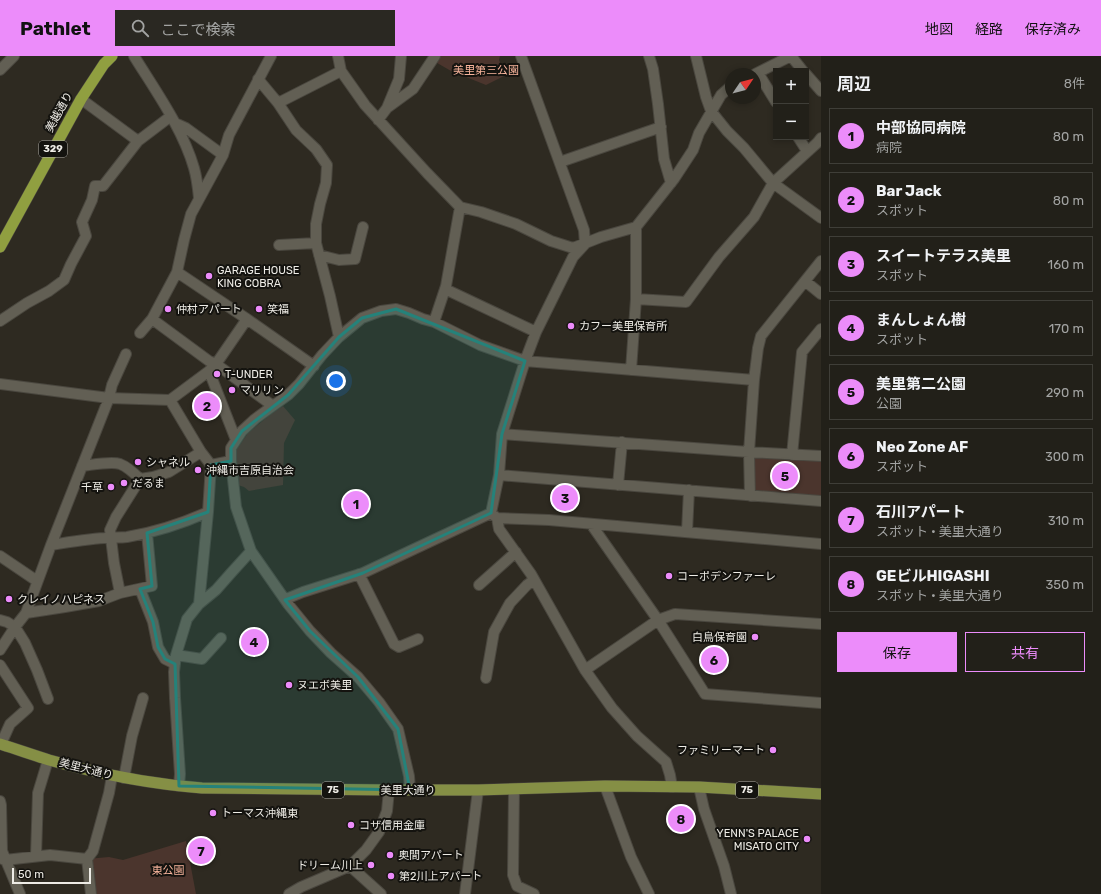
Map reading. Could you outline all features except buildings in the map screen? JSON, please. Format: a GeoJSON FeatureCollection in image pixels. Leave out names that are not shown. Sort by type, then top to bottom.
{"type":"FeatureCollection","features":[{"type":"Feature","properties":{"kind":"highway","name":"美越通り"},"geometry":{"type":"LineString","coordinates":[[0,247],[81,99],[104,64],[112,56]]}},
{"type":"Feature","properties":{"kind":"main road","name":"美里大通り"},"geometry":{"type":"LineString","coordinates":[[1,744],[48,760],[112,776],[202,788],[478,790],[605,786],[699,787],[821,794]]}},
{"type":"Feature","properties":{"kind":"street"},"geometry":{"type":"LineString","coordinates":[[0,70],[14,56]]}},
{"type":"Feature","properties":{"kind":"street"},"geometry":{"type":"LineString","coordinates":[[134,56],[173,119],[186,146],[194,168],[199,198]]}},
{"type":"Feature","properties":{"kind":"street"},"geometry":{"type":"LineString","coordinates":[[140,332],[152,319],[177,272],[191,214],[222,155],[229,135],[271,56]]}},
{"type":"Feature","properties":{"kind":"street"},"geometry":{"type":"LineString","coordinates":[[338,56],[341,71],[365,105],[427,173],[460,206],[516,224],[551,241],[573,248],[601,237],[636,227],[671,183],[693,150],[699,133],[711,111],[725,91]]}},
{"type":"Feature","properties":{"kind":"street"},"geometry":{"type":"LineString","coordinates":[[378,120],[387,108],[399,79],[401,56]]}},
{"type":"Feature","properties":{"kind":"street"},"geometry":{"type":"LineString","coordinates":[[387,108],[413,89],[435,56]]}},
{"type":"Feature","properties":{"kind":"street"},"geometry":{"type":"LineString","coordinates":[[521,56],[584,230],[585,244],[573,257],[536,332],[525,361],[502,434],[494,516],[499,528],[534,580],[585,670],[617,714],[637,736],[666,762],[672,787]]}},
{"type":"Feature","properties":{"kind":"street"},"geometry":{"type":"LineString","coordinates":[[649,56],[654,69],[664,159],[671,183]]}},
{"type":"Feature","properties":{"kind":"street"},"geometry":{"type":"LineString","coordinates":[[696,56],[711,111],[773,182],[821,218]]}},
{"type":"Feature","properties":{"kind":"street"},"geometry":{"type":"LineString","coordinates":[[761,71],[791,56],[801,68]]}},
{"type":"Feature","properties":{"kind":"street"},"geometry":{"type":"LineString","coordinates":[[278,103],[341,71]]}},
{"type":"Feature","properties":{"kind":"street"},"geometry":{"type":"LineString","coordinates":[[809,77],[821,91]]}},
{"type":"Feature","properties":{"kind":"street"},"geometry":{"type":"LineString","coordinates":[[258,79],[278,103],[296,130],[316,148],[327,165],[326,183],[316,224],[316,243],[330,296],[338,337]]}},
{"type":"Feature","properties":{"kind":"street"},"geometry":{"type":"LineString","coordinates":[[761,81],[773,98]]}},
{"type":"Feature","properties":{"kind":"street"},"geometry":{"type":"LineString","coordinates":[[81,99],[138,141]]}},
{"type":"Feature","properties":{"kind":"street"},"geometry":{"type":"LineString","coordinates":[[0,321],[64,280],[86,236],[82,222],[92,200],[95,186],[103,186],[138,141],[173,119]]}},
{"type":"Feature","properties":{"kind":"street"},"geometry":{"type":"LineString","coordinates":[[173,119],[222,155]]}},
{"type":"Feature","properties":{"kind":"street"},"geometry":{"type":"LineString","coordinates":[[560,162],[661,127]]}},
{"type":"Feature","properties":{"kind":"street"},"geometry":{"type":"LineString","coordinates":[[636,299],[686,302],[719,257],[754,217],[773,182],[821,138]]}},
{"type":"Feature","properties":{"kind":"street"},"geometry":{"type":"LineString","coordinates":[[800,140],[807,152]]}},
{"type":"Feature","properties":{"kind":"street"},"geometry":{"type":"LineString","coordinates":[[434,322],[445,289],[460,206]]}},
{"type":"Feature","properties":{"kind":"street"},"geometry":{"type":"LineString","coordinates":[[319,255],[339,260],[355,259],[363,227]]}},
{"type":"Feature","properties":{"kind":"street"},"geometry":{"type":"LineString","coordinates":[[631,370],[636,299],[636,227]]}},
{"type":"Feature","properties":{"kind":"street"},"geometry":{"type":"LineString","coordinates":[[279,245],[316,243]]}},
{"type":"Feature","properties":{"kind":"street"},"geometry":{"type":"LineString","coordinates":[[750,496],[749,452],[754,380],[761,336],[821,261]]}},
{"type":"Feature","properties":{"kind":"street"},"geometry":{"type":"LineString","coordinates":[[177,272],[314,366]]}},
{"type":"Feature","properties":{"kind":"street"},"geometry":{"type":"LineString","coordinates":[[805,281],[821,294]]}},
{"type":"Feature","properties":{"kind":"street"},"geometry":{"type":"LineString","coordinates":[[445,289],[536,332]]}},
{"type":"Feature","properties":{"kind":"street"},"geometry":{"type":"LineString","coordinates":[[410,790],[409,776],[398,729],[379,702],[358,677],[331,653],[310,631],[251,551],[236,507],[230,448],[242,431],[255,419],[296,388],[338,337],[362,318],[381,311],[396,309],[434,322],[480,345],[525,361],[754,380]]}},
{"type":"Feature","properties":{"kind":"street"},"geometry":{"type":"LineString","coordinates":[[152,319],[209,361],[213,368],[236,440]]}},
{"type":"Feature","properties":{"kind":"street"},"geometry":{"type":"LineString","coordinates":[[0,384],[109,398],[170,400],[213,368],[247,319]]}},
{"type":"Feature","properties":{"kind":"street"},"geometry":{"type":"LineString","coordinates":[[792,455],[802,352],[821,329]]}},
{"type":"Feature","properties":{"kind":"street"},"geometry":{"type":"LineString","coordinates":[[0,650],[14,627],[26,613],[109,398],[112,385],[126,354]]}},
{"type":"Feature","properties":{"kind":"street"},"geometry":{"type":"LineString","coordinates":[[213,368],[273,406]]}},
{"type":"Feature","properties":{"kind":"street"},"geometry":{"type":"LineString","coordinates":[[170,400],[211,465],[199,604]]}},
{"type":"Feature","properties":{"kind":"street"},"geometry":{"type":"LineString","coordinates":[[502,434],[821,456]]}},
{"type":"Feature","properties":{"kind":"street"},"geometry":{"type":"LineString","coordinates":[[618,485],[622,442]]}},
{"type":"Feature","properties":{"kind":"street"},"geometry":{"type":"LineString","coordinates":[[120,593],[114,563],[110,530],[116,517],[140,479],[169,472],[202,452]]}},
{"type":"Feature","properties":{"kind":"street"},"geometry":{"type":"LineString","coordinates":[[211,465],[231,461]]}},
{"type":"Feature","properties":{"kind":"street"},"geometry":{"type":"LineString","coordinates":[[82,466],[113,463],[121,464],[140,479]]}},
{"type":"Feature","properties":{"kind":"street"},"geometry":{"type":"LineString","coordinates":[[499,475],[821,501]]}},
{"type":"Feature","properties":{"kind":"street"},"geometry":{"type":"LineString","coordinates":[[687,532],[689,490]]}},
{"type":"Feature","properties":{"kind":"street"},"geometry":{"type":"LineString","coordinates":[[51,545],[147,534],[179,524],[208,512]]}},
{"type":"Feature","properties":{"kind":"street"},"geometry":{"type":"LineString","coordinates":[[286,599],[359,574],[494,516],[821,544]]}},
{"type":"Feature","properties":{"kind":"street"},"geometry":{"type":"LineString","coordinates":[[591,524],[658,620],[705,694],[821,703]]}},
{"type":"Feature","properties":{"kind":"street"},"geometry":{"type":"LineString","coordinates":[[26,613],[99,601],[120,593],[152,586],[147,534]]}},
{"type":"Feature","properties":{"kind":"street"},"geometry":{"type":"LineString","coordinates":[[179,786],[180,774],[174,672],[187,619],[199,604],[216,590],[251,551]]}},
{"type":"Feature","properties":{"kind":"street"},"geometry":{"type":"LineString","coordinates":[[479,585],[516,552]]}},
{"type":"Feature","properties":{"kind":"street"},"geometry":{"type":"LineString","coordinates":[[0,556],[38,581]]}},
{"type":"Feature","properties":{"kind":"street"},"geometry":{"type":"LineString","coordinates":[[359,574],[394,644],[398,647],[418,639]]}},
{"type":"Feature","properties":{"kind":"street"},"geometry":{"type":"LineString","coordinates":[[486,678],[494,632],[510,603],[534,580]]}},
{"type":"Feature","properties":{"kind":"street"},"geometry":{"type":"LineString","coordinates":[[140,589],[153,622],[158,647],[165,659],[202,659],[221,638]]}},
{"type":"Feature","properties":{"kind":"street"},"geometry":{"type":"LineString","coordinates":[[585,670],[658,620],[675,614],[821,624]]}},
{"type":"Feature","properties":{"kind":"street"},"geometry":{"type":"LineString","coordinates":[[0,620],[14,627],[25,643],[48,699]]}},
{"type":"Feature","properties":{"kind":"street"},"geometry":{"type":"LineString","coordinates":[[0,665],[28,708],[10,724],[1,744]]}},
{"type":"Feature","properties":{"kind":"street"},"geometry":{"type":"LineString","coordinates":[[124,778],[132,736],[143,698]]}},
{"type":"Feature","properties":{"kind":"street"},"geometry":{"type":"LineString","coordinates":[[36,856],[38,793],[48,760]]}},
{"type":"Feature","properties":{"kind":"street"},"geometry":{"type":"LineString","coordinates":[[91,894],[87,859],[93,851],[109,793],[112,776]]}},
{"type":"Feature","properties":{"kind":"street"},"geometry":{"type":"LineString","coordinates":[[605,786],[631,858],[648,894]]}},
{"type":"Feature","properties":{"kind":"street"},"geometry":{"type":"LineString","coordinates":[[699,787],[704,808],[724,866],[731,894]]}},
{"type":"Feature","properties":{"kind":"street"},"geometry":{"type":"LineString","coordinates":[[514,789],[513,875],[517,886],[534,894]]}},
{"type":"Feature","properties":{"kind":"street"},"geometry":{"type":"LineString","coordinates":[[290,894],[302,887],[350,866],[366,850],[379,832],[387,811],[389,790]]}},
{"type":"Feature","properties":{"kind":"street"},"geometry":{"type":"LineString","coordinates":[[465,894],[478,790]]}},
{"type":"Feature","properties":{"kind":"street"},"geometry":{"type":"LineString","coordinates":[[0,801],[3,859],[20,894]]}},
{"type":"Feature","properties":{"kind":"street"},"geometry":{"type":"LineString","coordinates":[[3,859],[50,855],[87,859]]}},
{"type":"Feature","properties":{"kind":"street"},"geometry":{"type":"LineString","coordinates":[[350,866],[381,894]]}},
{"type":"Feature","properties":{"kind":"highlighted area"},"geometry":{"type":"Polygon","coordinates":[[[396,309],[525,361],[502,434],[491,513],[363,573],[285,600],[310,631],[358,677],[398,729],[410,790],[179,786],[175,664],[165,659],[158,647],[153,622],[140,589],[152,586],[147,533],[208,512],[211,465],[231,461],[231,448],[242,431],[288,395],[339,337],[362,318],[396,309]]]}},
{"type":"Feature","properties":{"kind":"green space","name":"美里第三公園"},"geometry":{"type":"Polygon","coordinates":[[[435,56],[500,56],[499,60],[506,75],[486,85],[451,71],[432,60],[435,56]]]}},
{"type":"Feature","properties":{"kind":"green space"},"geometry":{"type":"Polygon","coordinates":[[[283,406],[295,420],[284,443],[283,485],[249,491],[238,485],[235,452],[248,433],[283,406]]]}},
{"type":"Feature","properties":{"kind":"green space"},"geometry":{"type":"Polygon","coordinates":[[[749,452],[821,456],[821,501],[750,496],[749,452]]]}},
{"type":"Feature","properties":{"kind":"green space","name":"東公園"},"geometry":{"type":"Polygon","coordinates":[[[186,841],[196,894],[91,894],[87,859],[109,857],[123,860],[186,841]]]}},
{"type":"Feature","properties":{"kind":"place","name":"GARAGE HOUSE KING COBRA"},"geometry":{"type":"Point","coordinates":[209,276]}},
{"type":"Feature","properties":{"kind":"place","name":"仲村アパート"},"geometry":{"type":"Point","coordinates":[168,309]}},
{"type":"Feature","properties":{"kind":"place","name":"笑福"},"geometry":{"type":"Point","coordinates":[259,309]}},
{"type":"Feature","properties":{"kind":"place","name":"カフー美里保育所"},"geometry":{"type":"Point","coordinates":[571,326]}},
{"type":"Feature","properties":{"kind":"place","name":"T-UNDER"},"geometry":{"type":"Point","coordinates":[217,374]}},
{"type":"Feature","properties":{"kind":"place","name":"マリリン"},"geometry":{"type":"Point","coordinates":[232,390]}},
{"type":"Feature","properties":{"kind":"place","name":"Bar Jack"},"geometry":{"type":"Point","coordinates":[207,406]}},
{"type":"Feature","properties":{"kind":"place","name":"シャネル"},"geometry":{"type":"Point","coordinates":[138,462]}},
{"type":"Feature","properties":{"kind":"place","name":"沖縄市吉原自治会"},"geometry":{"type":"Point","coordinates":[198,470]}},
{"type":"Feature","properties":{"kind":"place","name":"美里第二公園"},"geometry":{"type":"Point","coordinates":[785,476]}},
{"type":"Feature","properties":{"kind":"place","name":"だるま"},"geometry":{"type":"Point","coordinates":[124,483]}},
{"type":"Feature","properties":{"kind":"place","name":"千草"},"geometry":{"type":"Point","coordinates":[111,487]}},
{"type":"Feature","properties":{"kind":"place","name":"スイートテラス美里"},"geometry":{"type":"Point","coordinates":[565,498]}},
{"type":"Feature","properties":{"kind":"place","name":"中部協同病院"},"geometry":{"type":"Point","coordinates":[356,504]}},
{"type":"Feature","properties":{"kind":"place","name":"コーポデンファーレ"},"geometry":{"type":"Point","coordinates":[669,576]}},
{"type":"Feature","properties":{"kind":"place","name":"クレイノハピネス"},"geometry":{"type":"Point","coordinates":[9,599]}},
{"type":"Feature","properties":{"kind":"place","name":"白鳥保育園"},"geometry":{"type":"Point","coordinates":[755,637]}},
{"type":"Feature","properties":{"kind":"place","name":"まんしょん樹"},"geometry":{"type":"Point","coordinates":[254,642]}},
{"type":"Feature","properties":{"kind":"place","name":"Neo Zone AF"},"geometry":{"type":"Point","coordinates":[714,660]}},
{"type":"Feature","properties":{"kind":"place","name":"ヌエボ美里"},"geometry":{"type":"Point","coordinates":[289,685]}},
{"type":"Feature","properties":{"kind":"place","name":"ファミリーマート"},"geometry":{"type":"Point","coordinates":[773,750]}},
{"type":"Feature","properties":{"kind":"place","name":"トーマス沖縄東"},"geometry":{"type":"Point","coordinates":[213,813]}},
{"type":"Feature","properties":{"kind":"place","name":"GEビルHIGASHI"},"geometry":{"type":"Point","coordinates":[681,819]}},
{"type":"Feature","properties":{"kind":"place","name":"コザ信用金庫"},"geometry":{"type":"Point","coordinates":[351,825]}},
{"type":"Feature","properties":{"kind":"place","name":"YENN'S PALACE MISATO CITY"},"geometry":{"type":"Point","coordinates":[807,839]}},
{"type":"Feature","properties":{"kind":"place","name":"石川アパート"},"geometry":{"type":"Point","coordinates":[201,851]}},
{"type":"Feature","properties":{"kind":"place","name":"奥間アパート"},"geometry":{"type":"Point","coordinates":[390,855]}},
{"type":"Feature","properties":{"kind":"place","name":"ドリーム川上"},"geometry":{"type":"Point","coordinates":[371,865]}},
{"type":"Feature","properties":{"kind":"place","name":"第2川上アパート"},"geometry":{"type":"Point","coordinates":[391,876]}}]}
